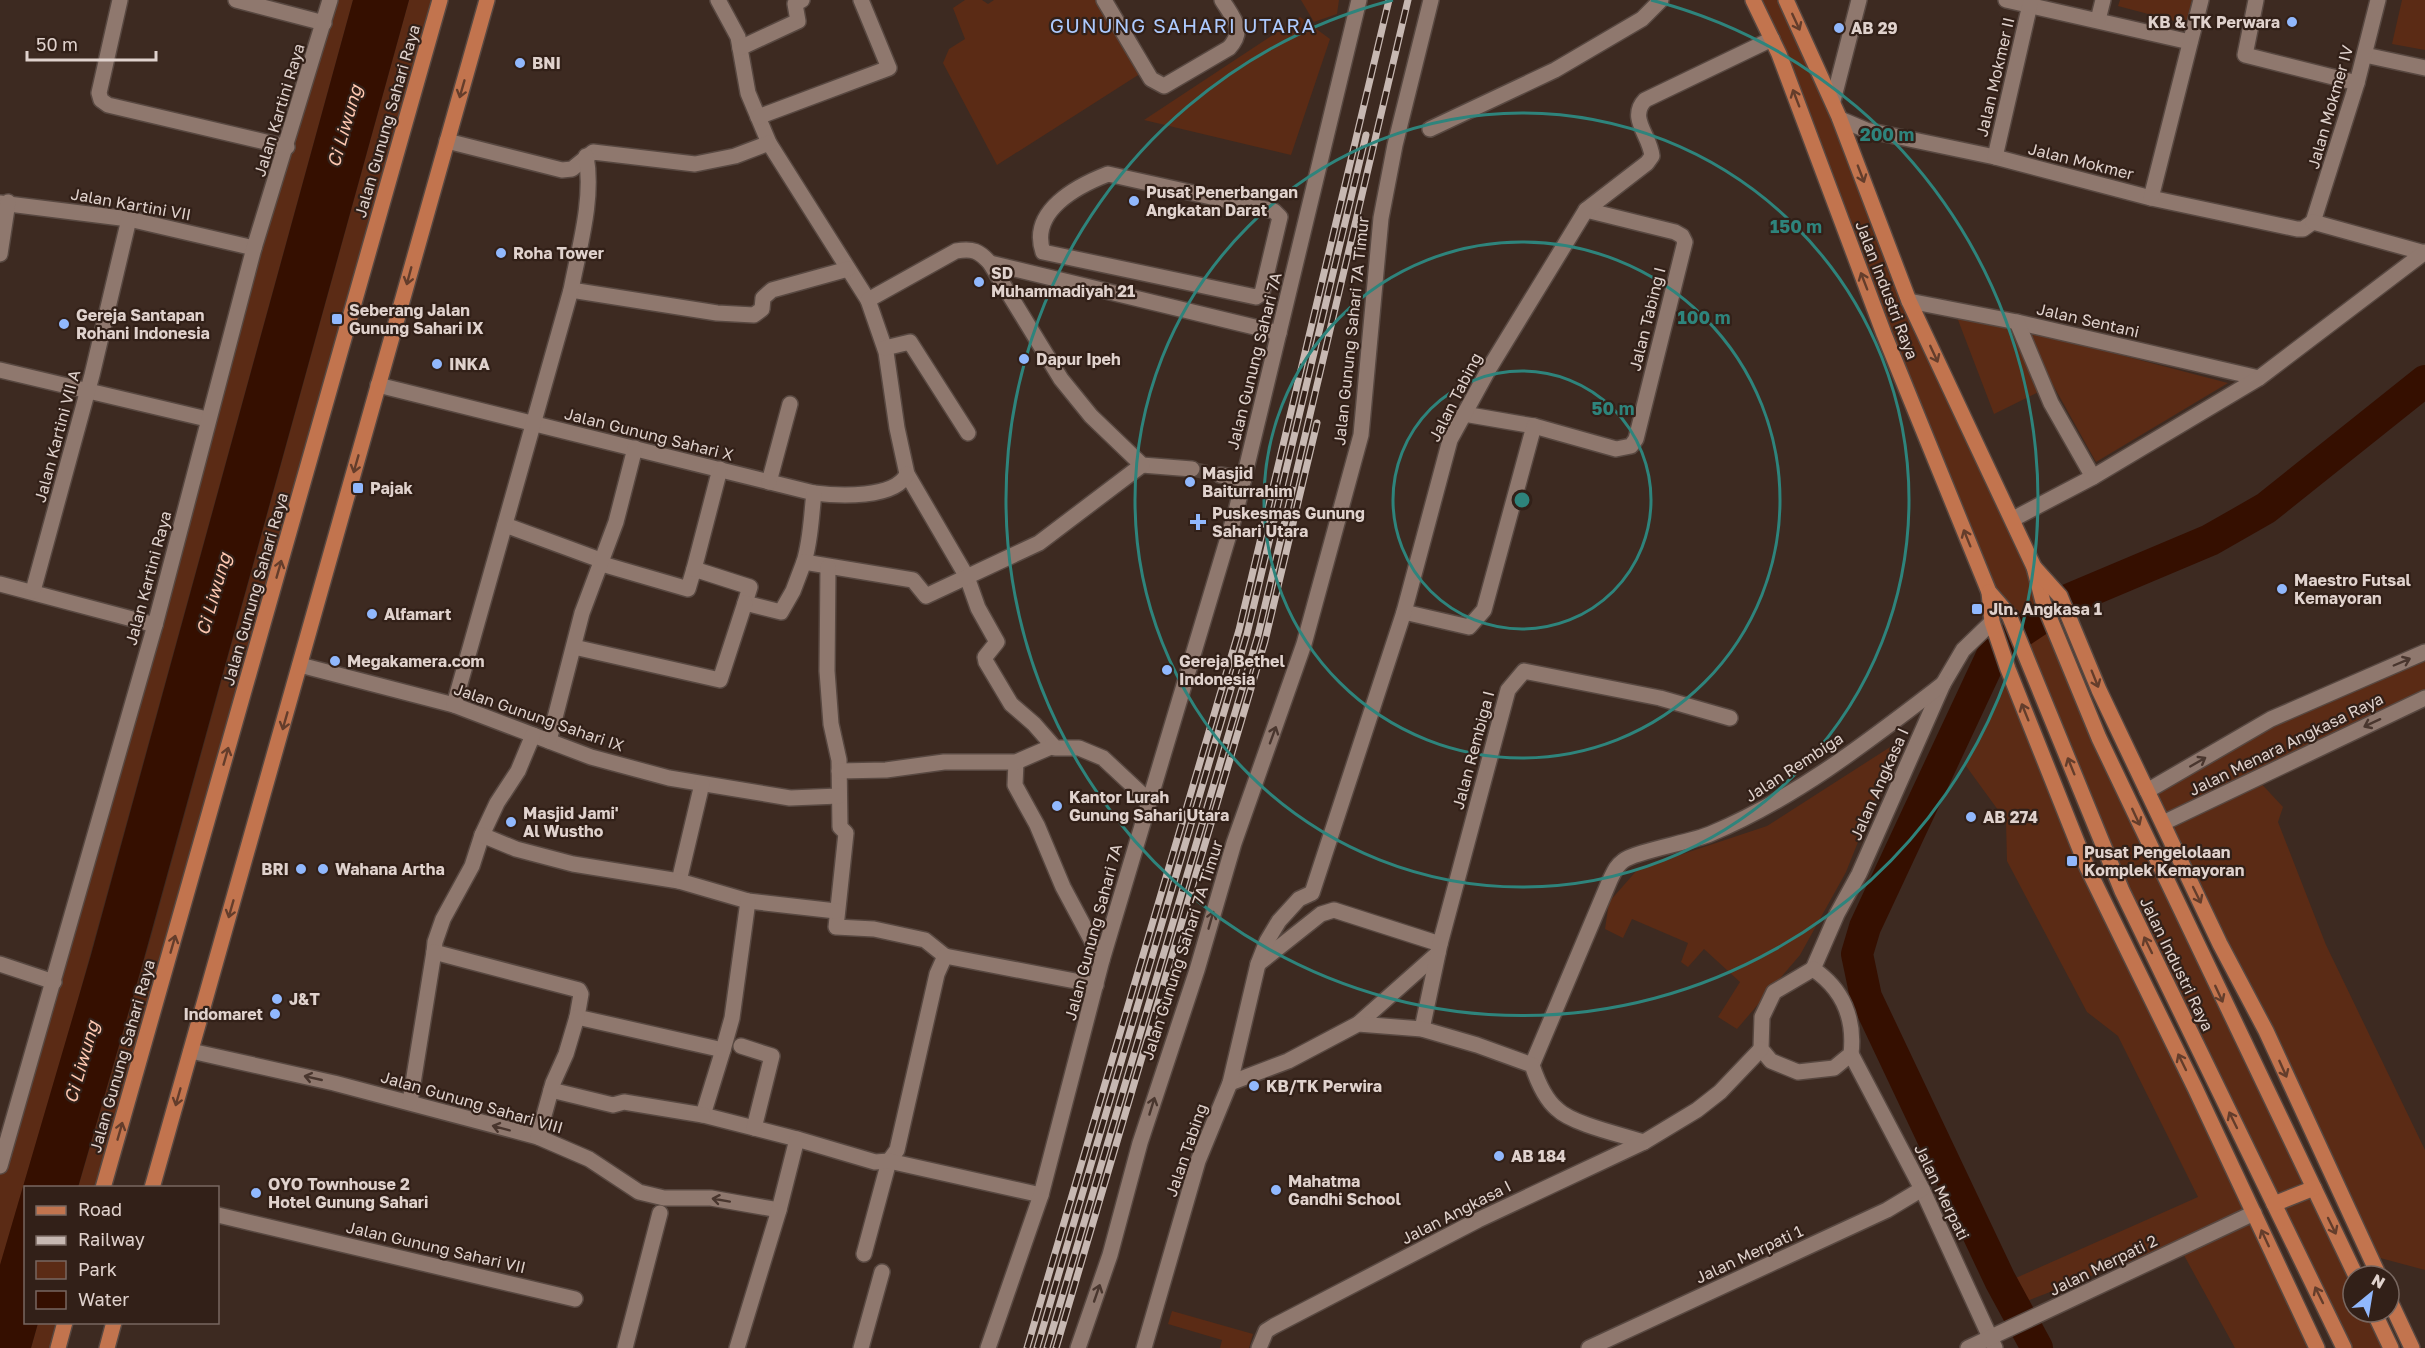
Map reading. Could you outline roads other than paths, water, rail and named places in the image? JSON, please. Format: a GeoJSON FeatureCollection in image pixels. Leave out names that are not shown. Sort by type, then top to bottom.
{"type":"FeatureCollection","features":[{"type":"Feature","properties":{"kind":"main road","name":"Jalan Gunung Sahari Raya"},"geometry":{"type":"LineString","coordinates":[[105,1186],[440,0]]}},
{"type":"Feature","properties":{"kind":"main road"},"geometry":{"type":"LineString","coordinates":[[153,1186],[487,0]]}},
{"type":"Feature","properties":{"kind":"main road","name":"Jalan Industri Raya"},"geometry":{"type":"LineString","coordinates":[[1754,0],[1772,39],[1885,336],[1989,592],[1994,629],[2008,669],[2086,867],[2317,1348]]}},
{"type":"Feature","properties":{"kind":"main road","name":"Jalan Industri Raya"},"geometry":{"type":"LineString","coordinates":[[1786,0],[1833,101],[1909,301],[2034,567],[2043,602],[2099,738],[2200,955],[2350,1264]]}},
{"type":"Feature","properties":{"kind":"main road","name":"Jalan Industri Raya"},"geometry":{"type":"LineString","coordinates":[[2034,567],[2060,596],[2099,690],[2220,944],[2266,1031],[2373,1264]]}},
{"type":"Feature","properties":{"kind":"main road","name":"Jalan Industri Raya"},"geometry":{"type":"LineString","coordinates":[[1989,592],[2001,604],[2014,627],[2122,891],[2344,1348]]}},
{"type":"Feature","properties":{"kind":"main road"},"geometry":{"type":"LineString","coordinates":[[2086,867],[2122,891]]}},
{"type":"Feature","properties":{"kind":"main road"},"geometry":{"type":"LineString","coordinates":[[2200,955],[2220,944]]}},
{"type":"Feature","properties":{"kind":"main road"},"geometry":{"type":"LineString","coordinates":[[2274,1204],[2314,1188]]}},
{"type":"Feature","properties":{"kind":"main road"},"geometry":{"type":"LineString","coordinates":[[58,1348],[65,1324]]}},
{"type":"Feature","properties":{"kind":"main road"},"geometry":{"type":"LineString","coordinates":[[107,1348],[114,1324]]}},
{"type":"Feature","properties":{"kind":"main road"},"geometry":{"type":"LineString","coordinates":[[2380,1324],[2391,1348]]}},
{"type":"Feature","properties":{"kind":"main road"},"geometry":{"type":"LineString","coordinates":[[2401,1324],[2412,1348]]}},
{"type":"Feature","properties":{"kind":"street"},"geometry":{"type":"LineString","coordinates":[[120,0],[101,80],[99,93],[101,99],[108,105],[287,147]]}},
{"type":"Feature","properties":{"kind":"street"},"geometry":{"type":"LineString","coordinates":[[236,0],[324,23]]}},
{"type":"Feature","properties":{"kind":"street","name":"Jalan Kartini Raya"},"geometry":{"type":"LineString","coordinates":[[0,1166],[155,625],[207,419],[254,248],[287,147],[330,0]]}},
{"type":"Feature","properties":{"kind":"street"},"geometry":{"type":"LineString","coordinates":[[718,0],[738,37],[748,93],[769,143],[868,300],[885,348],[897,428],[908,474],[968,577],[978,608],[997,642],[985,657],[986,662],[1011,704],[1034,724],[1053,746]]}},
{"type":"Feature","properties":{"kind":"street"},"geometry":{"type":"LineString","coordinates":[[740,48],[798,21],[795,4],[802,0]]}},
{"type":"Feature","properties":{"kind":"street"},"geometry":{"type":"LineString","coordinates":[[758,117],[889,68],[861,0]]}},
{"type":"Feature","properties":{"kind":"street"},"geometry":{"type":"LineString","coordinates":[[1104,0],[1151,79],[1164,86],[1229,48],[1236,40],[1238,25],[1222,0]]}},
{"type":"Feature","properties":{"kind":"street","name":"Jalan Gunung Sahari 7A"},"geometry":{"type":"LineString","coordinates":[[988,1348],[1041,1195],[1102,960],[1244,479],[1359,0]]}},
{"type":"Feature","properties":{"kind":"street","name":"Jalan Gunung Sahari 7A Timur"},"geometry":{"type":"LineString","coordinates":[[1078,1348],[1110,1255],[1140,1143],[1197,970],[1234,843],[1304,644],[1361,435],[1382,218],[1395,144],[1431,0]]}},
{"type":"Feature","properties":{"kind":"street"},"geometry":{"type":"LineString","coordinates":[[1430,129],[1555,70],[1642,19],[1660,0]]}},
{"type":"Feature","properties":{"kind":"street"},"geometry":{"type":"LineString","coordinates":[[1833,101],[1859,0]]}},
{"type":"Feature","properties":{"kind":"street","name":"Jalan Mokmer II"},"geometry":{"type":"LineString","coordinates":[[2006,0],[2031,3],[2190,42]]}},
{"type":"Feature","properties":{"kind":"street"},"geometry":{"type":"LineString","coordinates":[[2098,20],[2103,0]]}},
{"type":"Feature","properties":{"kind":"street"},"geometry":{"type":"LineString","coordinates":[[2151,198],[2200,0]]}},
{"type":"Feature","properties":{"kind":"street"},"geometry":{"type":"LineString","coordinates":[[2256,0],[2245,55],[2357,83]]}},
{"type":"Feature","properties":{"kind":"street","name":"Jalan Mokmer IV"},"geometry":{"type":"LineString","coordinates":[[2313,222],[2357,83],[2378,0]]}},
{"type":"Feature","properties":{"kind":"street","name":"Jalan Mokmer II"},"geometry":{"type":"LineString","coordinates":[[1995,157],[2031,3]]}},
{"type":"Feature","properties":{"kind":"street","name":"Jalan Tabing"},"geometry":{"type":"LineString","coordinates":[[1144,1348],[1198,1161],[1230,1083],[1258,964],[1267,941],[1279,921],[1299,899],[1312,893],[1404,612],[1450,440],[1587,210],[1647,163],[1652,156],[1637,117],[1638,107],[1645,100],[1772,39]]}},
{"type":"Feature","properties":{"kind":"street"},"geometry":{"type":"LineString","coordinates":[[2365,55],[2425,68]]}},
{"type":"Feature","properties":{"kind":"street","name":"Jalan Mokmer"},"geometry":{"type":"LineString","coordinates":[[1840,119],[1866,130],[1995,157],[2151,198],[2297,229],[2303,229],[2313,222]]}},
{"type":"Feature","properties":{"kind":"street"},"geometry":{"type":"LineString","coordinates":[[447,141],[552,169],[572,169],[593,152],[695,164],[735,156],[769,143]]}},
{"type":"Feature","properties":{"kind":"street"},"geometry":{"type":"LineString","coordinates":[[454,705],[531,424],[571,290],[584,220],[588,166],[586,156]]}},
{"type":"Feature","properties":{"kind":"street"},"geometry":{"type":"LineString","coordinates":[[1108,174],[1274,211],[1280,217],[1270,257],[1262,293],[1256,297],[1043,252],[1040,243],[1041,231],[1062,197],[1079,186],[1108,174]]}},
{"type":"Feature","properties":{"kind":"street"},"geometry":{"type":"LineString","coordinates":[[0,254],[4,202]]}},
{"type":"Feature","properties":{"kind":"street","name":"Jalan Kartini VII"},"geometry":{"type":"LineString","coordinates":[[4,202],[129,219],[254,248]]}},
{"type":"Feature","properties":{"kind":"street","name":"Jalan Tabing I"},"geometry":{"type":"LineString","coordinates":[[1464,414],[1534,426],[1616,449],[1631,446],[1636,439],[1685,242],[1682,236],[1675,232],[1587,210]]}},
{"type":"Feature","properties":{"kind":"street","name":"Jalan Kartini VII A"},"geometry":{"type":"LineString","coordinates":[[33,591],[88,389],[129,219]]}},
{"type":"Feature","properties":{"kind":"street"},"geometry":{"type":"LineString","coordinates":[[2313,222],[2425,252]]}},
{"type":"Feature","properties":{"kind":"street"},"geometry":{"type":"LineString","coordinates":[[868,300],[956,251],[968,249],[979,252],[990,263],[1061,380],[1091,416],[1142,465],[1192,469]]}},
{"type":"Feature","properties":{"kind":"street"},"geometry":{"type":"LineString","coordinates":[[2013,519],[2093,477],[2259,378],[2425,252]]}},
{"type":"Feature","properties":{"kind":"street"},"geometry":{"type":"LineString","coordinates":[[1270,257],[1296,264]]}},
{"type":"Feature","properties":{"kind":"street"},"geometry":{"type":"LineString","coordinates":[[990,263],[1279,333]]}},
{"type":"Feature","properties":{"kind":"street"},"geometry":{"type":"LineString","coordinates":[[571,290],[717,313],[754,315],[762,309],[764,298],[772,290],[848,269]]}},
{"type":"Feature","properties":{"kind":"street","name":"Jalan Sentani"},"geometry":{"type":"LineString","coordinates":[[1909,301],[2017,322],[2259,378]]}},
{"type":"Feature","properties":{"kind":"street"},"geometry":{"type":"LineString","coordinates":[[2017,322],[2051,403],[2093,477]]}},
{"type":"Feature","properties":{"kind":"street"},"geometry":{"type":"LineString","coordinates":[[885,348],[910,342],[968,433]]}},
{"type":"Feature","properties":{"kind":"street"},"geometry":{"type":"LineString","coordinates":[[0,370],[207,419]]}},
{"type":"Feature","properties":{"kind":"street","name":"Jalan Gunung Sahari X"},"geometry":{"type":"LineString","coordinates":[[378,385],[814,493],[855,496],[872,493],[901,482],[908,474]]}},
{"type":"Feature","properties":{"kind":"street"},"geometry":{"type":"LineString","coordinates":[[769,482],[790,404]]}},
{"type":"Feature","properties":{"kind":"street"},"geometry":{"type":"LineString","coordinates":[[1404,612],[1469,627],[1484,610],[1534,426]]}},
{"type":"Feature","properties":{"kind":"street"},"geometry":{"type":"LineString","coordinates":[[549,741],[582,613],[602,562],[635,448]]}},
{"type":"Feature","properties":{"kind":"street"},"geometry":{"type":"LineString","coordinates":[[804,562],[913,580],[925,596],[1039,543],[1142,465]]}},
{"type":"Feature","properties":{"kind":"street"},"geometry":{"type":"LineString","coordinates":[[505,525],[602,562],[688,589],[720,469]]}},
{"type":"Feature","properties":{"kind":"street"},"geometry":{"type":"LineString","coordinates":[[1220,475],[1244,479]]}},
{"type":"Feature","properties":{"kind":"street"},"geometry":{"type":"LineString","coordinates":[[745,603],[783,610],[812,538],[809,531],[814,493]]}},
{"type":"Feature","properties":{"kind":"street"},"geometry":{"type":"LineString","coordinates":[[828,567],[828,682],[831,724],[839,771],[840,827],[846,833],[836,911],[837,927],[874,929],[925,940],[945,956],[1096,985]]}},
{"type":"Feature","properties":{"kind":"street"},"geometry":{"type":"LineString","coordinates":[[574,647],[720,680],[750,587],[694,569]]}},
{"type":"Feature","properties":{"kind":"street"},"geometry":{"type":"LineString","coordinates":[[0,584],[155,625]]}},
{"type":"Feature","properties":{"kind":"street","name":"Jalan Angkasa I"},"geometry":{"type":"LineString","coordinates":[[1813,969],[1837,914],[1859,874],[1944,684],[1963,650],[1994,629]]}},
{"type":"Feature","properties":{"kind":"street","name":"Jalan Menara Angkasa Raya"},"geometry":{"type":"LineString","coordinates":[[2147,791],[2271,719],[2425,652]]}},
{"type":"Feature","properties":{"kind":"street","name":"Jalan Gunung Sahari IX"},"geometry":{"type":"LineString","coordinates":[[300,665],[454,705],[591,757],[669,778],[790,798],[839,795]]}},
{"type":"Feature","properties":{"kind":"street","name":"Jalan Rembiga I"},"geometry":{"type":"LineString","coordinates":[[1439,949],[1508,690],[1524,671],[1660,698],[1731,718]]}},
{"type":"Feature","properties":{"kind":"street","name":"Jalan Rembiga"},"geometry":{"type":"LineString","coordinates":[[1532,1065],[1610,880],[1616,868],[1625,859],[1693,842],[1773,805],[1944,684]]}},
{"type":"Feature","properties":{"kind":"street","name":"Jalan Menara Angkasa Raya"},"geometry":{"type":"LineString","coordinates":[[2163,823],[2425,698]]}},
{"type":"Feature","properties":{"kind":"street"},"geometry":{"type":"LineString","coordinates":[[410,1102],[434,952],[443,919],[472,866],[482,835],[497,803],[518,771],[533,735]]}},
{"type":"Feature","properties":{"kind":"street"},"geometry":{"type":"LineString","coordinates":[[839,771],[886,770],[936,762],[1016,762],[1053,746],[1079,748],[1103,758],[1148,800]]}},
{"type":"Feature","properties":{"kind":"street"},"geometry":{"type":"LineString","coordinates":[[1016,762],[1015,785],[1037,825],[1063,887],[1102,960]]}},
{"type":"Feature","properties":{"kind":"street"},"geometry":{"type":"LineString","coordinates":[[679,881],[702,784]]}},
{"type":"Feature","properties":{"kind":"street"},"geometry":{"type":"LineString","coordinates":[[482,835],[516,849],[573,864],[679,881],[748,901],[836,911]]}},
{"type":"Feature","properties":{"kind":"street"},"geometry":{"type":"LineString","coordinates":[[1312,893],[1321,914]]}},
{"type":"Feature","properties":{"kind":"street"},"geometry":{"type":"LineString","coordinates":[[703,1115],[732,1018],[748,901]]}},
{"type":"Feature","properties":{"kind":"street"},"geometry":{"type":"LineString","coordinates":[[1258,964],[1321,914],[1334,910],[1439,949]]}},
{"type":"Feature","properties":{"kind":"street"},"geometry":{"type":"LineString","coordinates":[[1422,1029],[1439,949]]}},
{"type":"Feature","properties":{"kind":"street"},"geometry":{"type":"LineString","coordinates":[[1230,1083],[1288,1061],[1358,1024],[1439,949]]}},
{"type":"Feature","properties":{"kind":"street"},"geometry":{"type":"LineString","coordinates":[[434,952],[579,990],[581,994],[577,1017],[566,1054],[550,1090],[538,1137]]}},
{"type":"Feature","properties":{"kind":"street"},"geometry":{"type":"LineString","coordinates":[[864,1254],[889,1161],[897,1150],[937,974],[945,956]]}},
{"type":"Feature","properties":{"kind":"street"},"geometry":{"type":"LineString","coordinates":[[0,964],[54,982]]}},
{"type":"Feature","properties":{"kind":"street"},"geometry":{"type":"LineString","coordinates":[[1813,969],[1834,987],[1848,1012],[1853,1037],[1851,1054],[1834,1068],[1798,1072],[1771,1062],[1761,1049],[1762,1017],[1774,992],[1813,969]]}},
{"type":"Feature","properties":{"kind":"street"},"geometry":{"type":"LineString","coordinates":[[577,1017],[723,1050]]}},
{"type":"Feature","properties":{"kind":"street"},"geometry":{"type":"LineString","coordinates":[[1358,1024],[1422,1029],[1532,1065],[1546,1096],[1557,1110],[1586,1124],[1644,1142]]}},
{"type":"Feature","properties":{"kind":"street"},"geometry":{"type":"LineString","coordinates":[[741,1046],[772,1056],[754,1128]]}},
{"type":"Feature","properties":{"kind":"street","name":"Jalan Angkasa I"},"geometry":{"type":"LineString","coordinates":[[1259,1348],[1266,1331],[1274,1326],[1478,1220],[1644,1142],[1697,1110],[1720,1092],[1761,1049]]}},
{"type":"Feature","properties":{"kind":"street","name":"Jalan Gunung Sahari VIII"},"geometry":{"type":"LineString","coordinates":[[191,1051],[410,1102],[538,1137],[589,1159],[639,1192],[673,1199],[711,1198],[779,1210]]}},
{"type":"Feature","properties":{"kind":"street","name":"Jalan Merpati"},"geometry":{"type":"LineString","coordinates":[[1851,1054],[1922,1189],[1993,1343]]}},
{"type":"Feature","properties":{"kind":"street"},"geometry":{"type":"LineString","coordinates":[[550,1090],[613,1105],[624,1102],[703,1115],[875,1162],[889,1161],[1041,1195]]}},
{"type":"Feature","properties":{"kind":"street"},"geometry":{"type":"LineString","coordinates":[[736,1348],[779,1210],[797,1139]]}},
{"type":"Feature","properties":{"kind":"street","name":"Jalan Merpati 1"},"geometry":{"type":"LineString","coordinates":[[1589,1348],[1887,1210],[1922,1189]]}},
{"type":"Feature","properties":{"kind":"street"},"geometry":{"type":"LineString","coordinates":[[625,1348],[660,1213]]}},
{"type":"Feature","properties":{"kind":"street","name":"Jalan Merpati 2"},"geometry":{"type":"LineString","coordinates":[[1968,1348],[1993,1343],[2010,1328],[2254,1214]]}},
{"type":"Feature","properties":{"kind":"street","name":"Jalan Gunung Sahari VII"},"geometry":{"type":"LineString","coordinates":[[219,1215],[576,1299]]}},
{"type":"Feature","properties":{"kind":"street"},"geometry":{"type":"LineString","coordinates":[[861,1348],[882,1272]]}},
{"type":"Feature","properties":{"kind":"water","name":"Ci Liwung"},"geometry":{"type":"Polygon","coordinates":[[[353,0],[409,0],[141,969],[78,1186],[24,1186],[24,1324],[38,1324],[31,1348],[0,1348],[0,1265],[91,955],[353,0]]]}},
{"type":"Feature","properties":{"kind":"waterway"},"geometry":{"type":"LineString","coordinates":[[2037,1348],[2000,1280],[1866,997],[1857,954],[1865,927],[1995,649],[2070,599],[2210,540],[2266,508],[2425,381]]}},
{"type":"Feature","properties":{"kind":"tunnel"},"geometry":{"type":"LineString","coordinates":[[1192,469],[1220,475]]}},
{"type":"Feature","properties":{"kind":"railway"},"geometry":{"type":"LineString","coordinates":[[1027,1348],[1239,630],[1389,0]]}},
{"type":"Feature","properties":{"kind":"railway"},"geometry":{"type":"LineString","coordinates":[[1047,1348],[1258,635],[1408,0]]}},
{"type":"Feature","properties":{"kind":"railway"},"geometry":{"type":"LineString","coordinates":[[1037,1348],[1247,634],[1366,135]]}},
{"type":"Feature","properties":{"kind":"railway"},"geometry":{"type":"LineString","coordinates":[[1056,1348],[1265,641],[1317,423]]}},
{"type":"Feature","properties":{"kind":"place","name":"KB & TK Perwara"},"geometry":{"type":"Point","coordinates":[2292,22]}},
{"type":"Feature","properties":{"kind":"place","name":"AB 29"},"geometry":{"type":"Point","coordinates":[1839,28]}},
{"type":"Feature","properties":{"kind":"place","name":"BNI"},"geometry":{"type":"Point","coordinates":[520,63]}},
{"type":"Feature","properties":{"kind":"place","name":"Pusat Penerbangan Angkatan Darat"},"geometry":{"type":"Point","coordinates":[1134,201]}},
{"type":"Feature","properties":{"kind":"place","name":"Roha Tower"},"geometry":{"type":"Point","coordinates":[501,253]}},
{"type":"Feature","properties":{"kind":"place","name":"SD Muhammadiyah 21"},"geometry":{"type":"Point","coordinates":[979,282]}},
{"type":"Feature","properties":{"kind":"place","name":"Seberang Jalan Gunung Sahari IX"},"geometry":{"type":"Point","coordinates":[337,319]}},
{"type":"Feature","properties":{"kind":"place","name":"Gereja Santapan Rohani Indonesia"},"geometry":{"type":"Point","coordinates":[64,324]}},
{"type":"Feature","properties":{"kind":"place","name":"Dapur Ipeh"},"geometry":{"type":"Point","coordinates":[1024,359]}},
{"type":"Feature","properties":{"kind":"place","name":"INKA"},"geometry":{"type":"Point","coordinates":[437,364]}},
{"type":"Feature","properties":{"kind":"place","name":"Masjid Baiturrahim"},"geometry":{"type":"Point","coordinates":[1190,482]}},
{"type":"Feature","properties":{"kind":"place","name":"Pajak"},"geometry":{"type":"Point","coordinates":[358,488]}},
{"type":"Feature","properties":{"kind":"place","name":"Puskesmas Gunung Sahari Utara"},"geometry":{"type":"Point","coordinates":[1198,522]}},
{"type":"Feature","properties":{"kind":"place","name":"Maestro Futsal Kemayoran"},"geometry":{"type":"Point","coordinates":[2282,589]}},
{"type":"Feature","properties":{"kind":"place","name":"Jln. Angkasa 1"},"geometry":{"type":"Point","coordinates":[1977,609]}},
{"type":"Feature","properties":{"kind":"place","name":"Alfamart"},"geometry":{"type":"Point","coordinates":[372,614]}},
{"type":"Feature","properties":{"kind":"place","name":"Megakamera.com"},"geometry":{"type":"Point","coordinates":[335,661]}},
{"type":"Feature","properties":{"kind":"place","name":"Gereja Bethel Indonesia"},"geometry":{"type":"Point","coordinates":[1167,670]}},
{"type":"Feature","properties":{"kind":"place","name":"Kantor Lurah Gunung Sahari Utara"},"geometry":{"type":"Point","coordinates":[1057,806]}},
{"type":"Feature","properties":{"kind":"place","name":"AB 274"},"geometry":{"type":"Point","coordinates":[1971,817]}},
{"type":"Feature","properties":{"kind":"place","name":"Masjid Jami' Al Wustho"},"geometry":{"type":"Point","coordinates":[511,822]}},
{"type":"Feature","properties":{"kind":"place","name":"Pusat Pengelolaan Komplek Kemayoran"},"geometry":{"type":"Point","coordinates":[2072,861]}},
{"type":"Feature","properties":{"kind":"place","name":"BRI"},"geometry":{"type":"Point","coordinates":[301,869]}},
{"type":"Feature","properties":{"kind":"place","name":"Wahana Artha"},"geometry":{"type":"Point","coordinates":[323,869]}},
{"type":"Feature","properties":{"kind":"place","name":"J&T"},"geometry":{"type":"Point","coordinates":[277,999]}},
{"type":"Feature","properties":{"kind":"place","name":"Indomaret"},"geometry":{"type":"Point","coordinates":[275,1014]}},
{"type":"Feature","properties":{"kind":"place","name":"KB/TK Perwira"},"geometry":{"type":"Point","coordinates":[1254,1086]}},
{"type":"Feature","properties":{"kind":"place","name":"AB 184"},"geometry":{"type":"Point","coordinates":[1499,1156]}},
{"type":"Feature","properties":{"kind":"place","name":"Mahatma Gandhi School"},"geometry":{"type":"Point","coordinates":[1276,1190]}},
{"type":"Feature","properties":{"kind":"place","name":"OYO Townhouse 2 Hotel Gunung Sahari"},"geometry":{"type":"Point","coordinates":[256,1193]}},
{"type":"Feature","properties":{"kind":"district","name":"GUNUNG SAHARI UTARA"},"geometry":{"type":"Point","coordinates":[1183,25]}}]}
